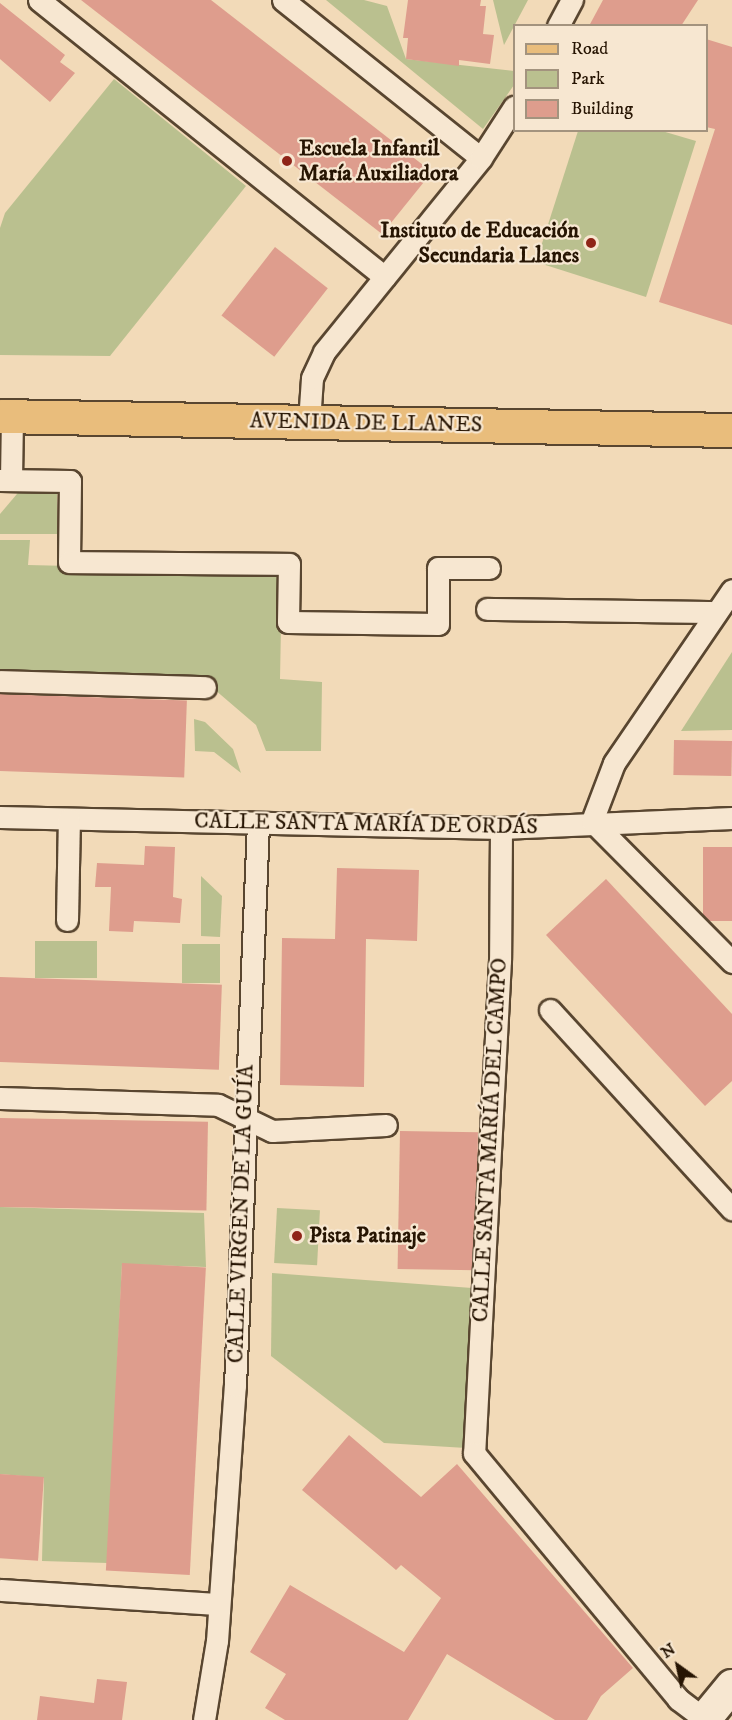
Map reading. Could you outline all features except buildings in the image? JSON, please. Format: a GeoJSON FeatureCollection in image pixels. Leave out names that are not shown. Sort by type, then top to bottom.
{"type":"FeatureCollection","features":[{"type":"Feature","properties":{"kind":"main road","name":"AVENIDA DE LLANES"},"geometry":{"type":"LineString","coordinates":[[6,416],[732,430]]}},
{"type":"Feature","properties":{"kind":"main road"},"geometry":{"type":"LineString","coordinates":[[705,1720],[732,1686]]}},
{"type":"Feature","properties":{"kind":"street"},"geometry":{"type":"LineString","coordinates":[[39,0],[385,277]]}},
{"type":"Feature","properties":{"kind":"street"},"geometry":{"type":"LineString","coordinates":[[283,0],[481,158]]}},
{"type":"Feature","properties":{"kind":"street"},"geometry":{"type":"LineString","coordinates":[[559,24],[572,0]]}},
{"type":"Feature","properties":{"kind":"street"},"geometry":{"type":"LineString","coordinates":[[309,422],[312,378],[324,352],[481,158],[513,109]]}},
{"type":"Feature","properties":{"kind":"street"},"geometry":{"type":"LineString","coordinates":[[6,416],[6,480],[70,481],[69,562],[289,564],[288,622],[438,624],[438,568],[489,568]]}},
{"type":"Feature","properties":{"kind":"street"},"geometry":{"type":"LineString","coordinates":[[732,590],[614,763],[592,821],[732,962]]}},
{"type":"Feature","properties":{"kind":"street"},"geometry":{"type":"LineString","coordinates":[[487,609],[716,612]]}},
{"type":"Feature","properties":{"kind":"street"},"geometry":{"type":"LineString","coordinates":[[0,681],[205,687]]}},
{"type":"Feature","properties":{"kind":"street","name":"CALLE SANTA MARÍA DE ORDÁS"},"geometry":{"type":"LineString","coordinates":[[0,817],[501,828],[592,821],[732,818]]}},
{"type":"Feature","properties":{"kind":"street"},"geometry":{"type":"LineString","coordinates":[[67,920],[69,819]]}},
{"type":"Feature","properties":{"kind":"street","name":"CALLE VIRGEN DE LA GUÍA"},"geometry":{"type":"LineString","coordinates":[[204,1720],[218,1641],[218,1604],[235,1386],[258,823]]}},
{"type":"Feature","properties":{"kind":"street","name":"CALLE SANTA MARÍA DEL CAMPO"},"geometry":{"type":"LineString","coordinates":[[501,828],[500,960],[474,1453],[678,1699],[705,1720]]}},
{"type":"Feature","properties":{"kind":"street"},"geometry":{"type":"LineString","coordinates":[[550,1010],[732,1209]]}},
{"type":"Feature","properties":{"kind":"street"},"geometry":{"type":"LineString","coordinates":[[0,1098],[219,1105],[272,1131],[386,1125]]}},
{"type":"Feature","properties":{"kind":"street"},"geometry":{"type":"LineString","coordinates":[[0,1590],[218,1604]]}},
{"type":"Feature","properties":{"kind":"green space"},"geometry":{"type":"Polygon","coordinates":[[[326,0],[364,0],[387,6],[406,59],[513,71],[513,86],[483,129],[326,0]]]}},
{"type":"Feature","properties":{"kind":"green space"},"geometry":{"type":"Polygon","coordinates":[[[493,0],[528,0],[515,24],[513,24],[504,45],[493,0]]]}},
{"type":"Feature","properties":{"kind":"green space"},"geometry":{"type":"Polygon","coordinates":[[[114,79],[246,186],[110,356],[0,355],[0,228],[5,213],[114,79]]]}},
{"type":"Feature","properties":{"kind":"green space"},"geometry":{"type":"Polygon","coordinates":[[[578,132],[665,132],[696,141],[646,297],[536,262],[578,132]]]}},
{"type":"Feature","properties":{"kind":"green space"},"geometry":{"type":"Polygon","coordinates":[[[28,481],[57,481],[57,534],[0,534],[0,514],[28,481]]]}},
{"type":"Feature","properties":{"kind":"green space"},"geometry":{"type":"Polygon","coordinates":[[[0,540],[30,540],[28,565],[282,571],[280,679],[322,682],[321,751],[266,751],[256,725],[207,683],[0,675],[0,540]]]}},
{"type":"Feature","properties":{"kind":"green space"},"geometry":{"type":"Polygon","coordinates":[[[732,652],[732,730],[681,731],[732,652]]]}},
{"type":"Feature","properties":{"kind":"green space"},"geometry":{"type":"Polygon","coordinates":[[[194,719],[205,722],[233,749],[241,773],[214,752],[195,751],[194,719]]]}},
{"type":"Feature","properties":{"kind":"green space"},"geometry":{"type":"Polygon","coordinates":[[[201,876],[222,896],[220,937],[201,936],[201,876]]]}},
{"type":"Feature","properties":{"kind":"green space"},"geometry":{"type":"Polygon","coordinates":[[[35,941],[97,941],[97,978],[35,978],[35,941]]]}},
{"type":"Feature","properties":{"kind":"green space"},"geometry":{"type":"Polygon","coordinates":[[[182,944],[220,944],[220,983],[182,983],[182,944]]]}},
{"type":"Feature","properties":{"kind":"green space"},"geometry":{"type":"Polygon","coordinates":[[[0,1207],[204,1213],[206,1267],[122,1264],[108,1563],[42,1561],[44,1478],[0,1474],[0,1207]]]}},
{"type":"Feature","properties":{"kind":"green space","name":"Pista Patinaje"},"geometry":{"type":"Polygon","coordinates":[[[277,1208],[320,1210],[317,1265],[274,1263],[277,1208]]]}},
{"type":"Feature","properties":{"kind":"green space"},"geometry":{"type":"Polygon","coordinates":[[[272,1273],[472,1288],[466,1448],[384,1443],[271,1356],[272,1273]]]}},
{"type":"Feature","properties":{"kind":"place","name":"Escuela Infantil María Auxiliadora"},"geometry":{"type":"Point","coordinates":[287,161]}},
{"type":"Feature","properties":{"kind":"place","name":"Instituto de Educación Secundaria Llanes"},"geometry":{"type":"Point","coordinates":[591,243]}},
{"type":"Feature","properties":{"kind":"place","name":"Pista Patinaje"},"geometry":{"type":"Point","coordinates":[297,1236]}}]}
